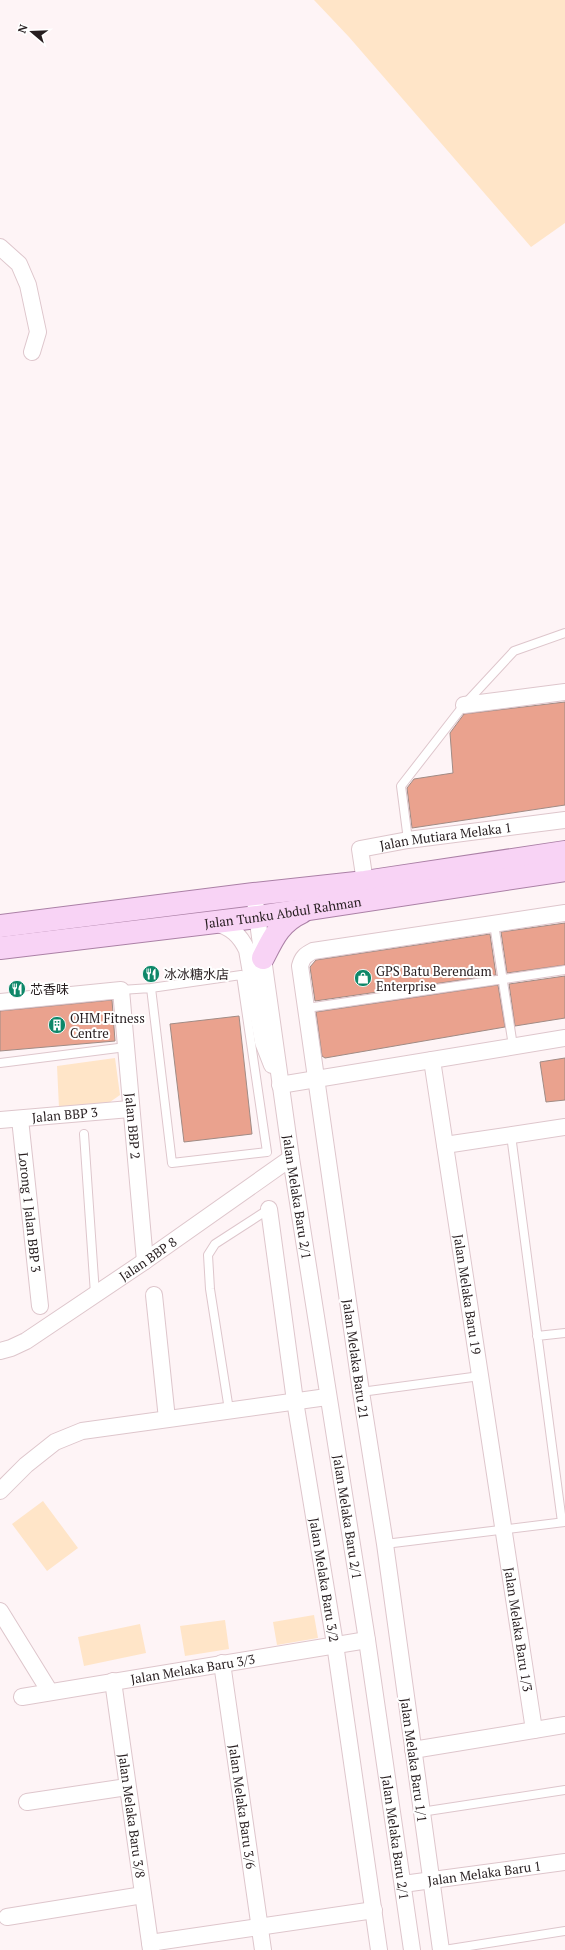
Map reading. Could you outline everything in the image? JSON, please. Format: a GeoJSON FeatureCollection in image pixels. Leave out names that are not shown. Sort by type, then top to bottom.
{"type":"FeatureCollection","features":[{"type":"Feature","properties":{"kind":"main road","name":"Jalan Tunku Abdul Rahman"},"geometry":{"type":"LineString","coordinates":[[0,926],[254,894],[365,882],[565,852]]}},
{"type":"Feature","properties":{"kind":"main road","name":"Jalan Tunku Abdul Rahman"},"geometry":{"type":"LineString","coordinates":[[0,948],[257,917],[565,870]]}},
{"type":"Feature","properties":{"kind":"main road"},"geometry":{"type":"LineString","coordinates":[[263,958],[276,931],[285,921],[312,908]]}},
{"type":"Feature","properties":{"kind":"street"},"geometry":{"type":"LineString","coordinates":[[0,247],[19,264],[28,285],[38,332],[32,352]]}},
{"type":"Feature","properties":{"kind":"street"},"geometry":{"type":"LineString","coordinates":[[464,705],[565,692]]}},
{"type":"Feature","properties":{"kind":"street","name":"Jalan Mutiara Melaka 1"},"geometry":{"type":"LineString","coordinates":[[365,882],[360,849],[408,840],[565,820]]}},
{"type":"Feature","properties":{"kind":"street"},"geometry":{"type":"LineString","coordinates":[[254,894],[280,1085]]}},
{"type":"Feature","properties":{"kind":"street"},"geometry":{"type":"LineString","coordinates":[[494,924],[565,913]]}},
{"type":"Feature","properties":{"kind":"street"},"geometry":{"type":"LineString","coordinates":[[209,922],[225,926],[234,931],[242,939],[247,950],[263,1042],[280,1085]]}},
{"type":"Feature","properties":{"kind":"street","name":"Jalan Melaka Baru 21"},"geometry":{"type":"LineString","coordinates":[[397,1638],[385,1544],[315,1080],[307,1008],[300,966],[302,959],[306,954],[313,951],[494,924]]}},
{"type":"Feature","properties":{"kind":"street"},"geometry":{"type":"LineString","coordinates":[[0,1002],[121,990]]}},
{"type":"Feature","properties":{"kind":"street","name":"Jalan BBP 2"},"geometry":{"type":"LineString","coordinates":[[121,990],[130,1109],[145,1261]]}},
{"type":"Feature","properties":{"kind":"street"},"geometry":{"type":"LineString","coordinates":[[280,1085],[565,1038]]}},
{"type":"Feature","properties":{"kind":"street","name":"Jalan Melaka Baru 19"},"geometry":{"type":"LineString","coordinates":[[432,1060],[504,1530]]}},
{"type":"Feature","properties":{"kind":"street","name":"Jalan Melaka Baru 2/1"},"geometry":{"type":"LineString","coordinates":[[280,1085],[327,1397],[366,1640],[412,1950]]}},
{"type":"Feature","properties":{"kind":"street","name":"Jalan BBP 3"},"geometry":{"type":"LineString","coordinates":[[0,1120],[130,1109]]}},
{"type":"Feature","properties":{"kind":"street","name":"Lorong 1 Jalan BBP 3"},"geometry":{"type":"LineString","coordinates":[[20,1119],[40,1306]]}},
{"type":"Feature","properties":{"kind":"street"},"geometry":{"type":"LineString","coordinates":[[445,1145],[565,1127]]}},
{"type":"Feature","properties":{"kind":"street","name":"Jalan BBP 8"},"geometry":{"type":"LineString","coordinates":[[0,1351],[11,1348],[26,1340],[145,1261],[291,1158]]}},
{"type":"Feature","properties":{"kind":"street","name":"Jalan Melaka Baru 3/2"},"geometry":{"type":"LineString","coordinates":[[270,1209],[295,1401],[335,1644],[379,1950]]}},
{"type":"Feature","properties":{"kind":"street"},"geometry":{"type":"LineString","coordinates":[[154,1295],[167,1419]]}},
{"type":"Feature","properties":{"kind":"street"},"geometry":{"type":"LineString","coordinates":[[0,1491],[26,1465],[55,1442],[82,1431],[327,1397]]}},
{"type":"Feature","properties":{"kind":"street","name":"Jalan Melaka Baru 1/3"},"geometry":{"type":"LineString","coordinates":[[504,1530],[534,1730]]}},
{"type":"Feature","properties":{"kind":"street"},"geometry":{"type":"LineString","coordinates":[[0,1611],[50,1692]]}},
{"type":"Feature","properties":{"kind":"street","name":"Jalan Melaka Baru 1/1"},"geometry":{"type":"LineString","coordinates":[[397,1638],[431,1881]]}},
{"type":"Feature","properties":{"kind":"street","name":"Jalan Melaka Baru 3/3"},"geometry":{"type":"LineString","coordinates":[[22,1697],[366,1640]]}},
{"type":"Feature","properties":{"kind":"street","name":"Jalan Melaka Baru 3/6"},"geometry":{"type":"LineString","coordinates":[[222,1663],[263,1950]]}},
{"type":"Feature","properties":{"kind":"street","name":"Jalan Melaka Baru 3/8"},"geometry":{"type":"LineString","coordinates":[[113,1681],[150,1946]]}},
{"type":"Feature","properties":{"kind":"street"},"geometry":{"type":"LineString","coordinates":[[413,1750],[565,1725]]}},
{"type":"Feature","properties":{"kind":"street"},"geometry":{"type":"LineString","coordinates":[[26,1802],[127,1787]]}},
{"type":"Feature","properties":{"kind":"street","name":"Jalan Melaka Baru 1"},"geometry":{"type":"LineString","coordinates":[[403,1884],[565,1862]]}},
{"type":"Feature","properties":{"kind":"street"},"geometry":{"type":"LineString","coordinates":[[431,1881],[441,1950]]}},
{"type":"Feature","properties":{"kind":"street"},"geometry":{"type":"LineString","coordinates":[[7,1917],[143,1895]]}},
{"type":"Feature","properties":{"kind":"street"},"geometry":{"type":"LineString","coordinates":[[150,1946],[259,1927],[374,1910]]}},
{"type":"Feature","properties":{"kind":"lane"},"geometry":{"type":"LineString","coordinates":[[408,840],[401,786],[464,705],[514,652],[565,633]]}},
{"type":"Feature","properties":{"kind":"lane"},"geometry":{"type":"LineString","coordinates":[[494,924],[513,1046]]}},
{"type":"Feature","properties":{"kind":"lane"},"geometry":{"type":"LineString","coordinates":[[307,1008],[565,970]]}},
{"type":"Feature","properties":{"kind":"lane"},"geometry":{"type":"LineString","coordinates":[[121,990],[151,988],[242,976],[267,1152],[172,1163],[151,988]]}},
{"type":"Feature","properties":{"kind":"lane"},"geometry":{"type":"LineString","coordinates":[[0,1063],[126,1048]]}},
{"type":"Feature","properties":{"kind":"lane"},"geometry":{"type":"LineString","coordinates":[[84,1134],[95,1294]]}},
{"type":"Feature","properties":{"kind":"lane"},"geometry":{"type":"LineString","coordinates":[[385,1544],[563,1522],[511,1135]]}},
{"type":"Feature","properties":{"kind":"lane"},"geometry":{"type":"LineString","coordinates":[[229,1410],[210,1289],[208,1255],[215,1244],[270,1209]]}},
{"type":"Feature","properties":{"kind":"lane"},"geometry":{"type":"LineString","coordinates":[[538,1336],[565,1332]]}},
{"type":"Feature","properties":{"kind":"lane"},"geometry":{"type":"LineString","coordinates":[[361,1392],[480,1376]]}},
{"type":"Feature","properties":{"kind":"lane"},"geometry":{"type":"LineString","coordinates":[[421,1812],[565,1790]]}},
{"type":"Feature","properties":{"kind":"lane"},"geometry":{"type":"LineString","coordinates":[[444,1950],[565,1932]]}},
{"type":"Feature","properties":{"kind":"shaded area"},"geometry":{"type":"Polygon","coordinates":[[[314,0],[565,0],[565,223],[531,247],[349,37],[314,0]]]}},
{"type":"Feature","properties":{"kind":"shaded area"},"geometry":{"type":"Polygon","coordinates":[[[115,1058],[120,1095],[110,1102],[59,1108],[57,1066],[115,1058]]]}},
{"type":"Feature","properties":{"kind":"shaded area"},"geometry":{"type":"Polygon","coordinates":[[[43,1501],[78,1548],[47,1571],[12,1524],[43,1501]]]}},
{"type":"Feature","properties":{"kind":"shaded area"},"geometry":{"type":"Polygon","coordinates":[[[314,1615],[318,1638],[277,1645],[273,1622],[314,1615]]]}},
{"type":"Feature","properties":{"kind":"shaded area"},"geometry":{"type":"Polygon","coordinates":[[[225,1620],[229,1649],[185,1656],[180,1626],[225,1620]]]}},
{"type":"Feature","properties":{"kind":"shaded area"},"geometry":{"type":"Polygon","coordinates":[[[140,1624],[146,1653],[84,1666],[78,1637],[140,1624]]]}},
{"type":"Feature","properties":{"kind":"building"},"geometry":{"type":"Polygon","coordinates":[[[565,702],[565,805],[412,828],[407,788],[414,779],[453,773],[450,733],[464,714],[565,702]]]}},
{"type":"Feature","properties":{"kind":"building"},"geometry":{"type":"Polygon","coordinates":[[[565,923],[565,965],[507,973],[501,932],[565,923]]]}},
{"type":"Feature","properties":{"kind":"building"},"geometry":{"type":"Polygon","coordinates":[[[490,934],[496,975],[315,1001],[310,967],[316,960],[490,934]]]}},
{"type":"Feature","properties":{"kind":"building"},"geometry":{"type":"Polygon","coordinates":[[[565,976],[565,1018],[515,1026],[509,984],[565,976]]]}},
{"type":"Feature","properties":{"kind":"building"},"geometry":{"type":"Polygon","coordinates":[[[498,985],[505,1027],[325,1058],[322,1056],[316,1012],[498,985]]]}},
{"type":"Feature","properties":{"kind":"building","name":"OHM Fitness Centre"},"geometry":{"type":"Polygon","coordinates":[[[112,1000],[115,1041],[0,1051],[0,1011],[112,1000]]]}},
{"type":"Feature","properties":{"kind":"building"},"geometry":{"type":"Polygon","coordinates":[[[239,1016],[252,1134],[184,1142],[170,1024],[239,1016]]]}},
{"type":"Feature","properties":{"kind":"building"},"geometry":{"type":"Polygon","coordinates":[[[565,1058],[565,1100],[546,1102],[540,1062],[565,1058]]]}},
{"type":"Feature","properties":{"kind":"place","name":"冰冰糖水店"},"geometry":{"type":"Point","coordinates":[151,974]}},
{"type":"Feature","properties":{"kind":"place","name":"GPS Batu Berendam Enterprise"},"geometry":{"type":"Point","coordinates":[363,978]}},
{"type":"Feature","properties":{"kind":"place","name":"芯香味"},"geometry":{"type":"Point","coordinates":[17,989]}},
{"type":"Feature","properties":{"kind":"place","name":"OHM Fitness Centre"},"geometry":{"type":"Point","coordinates":[57,1025]}}]}
